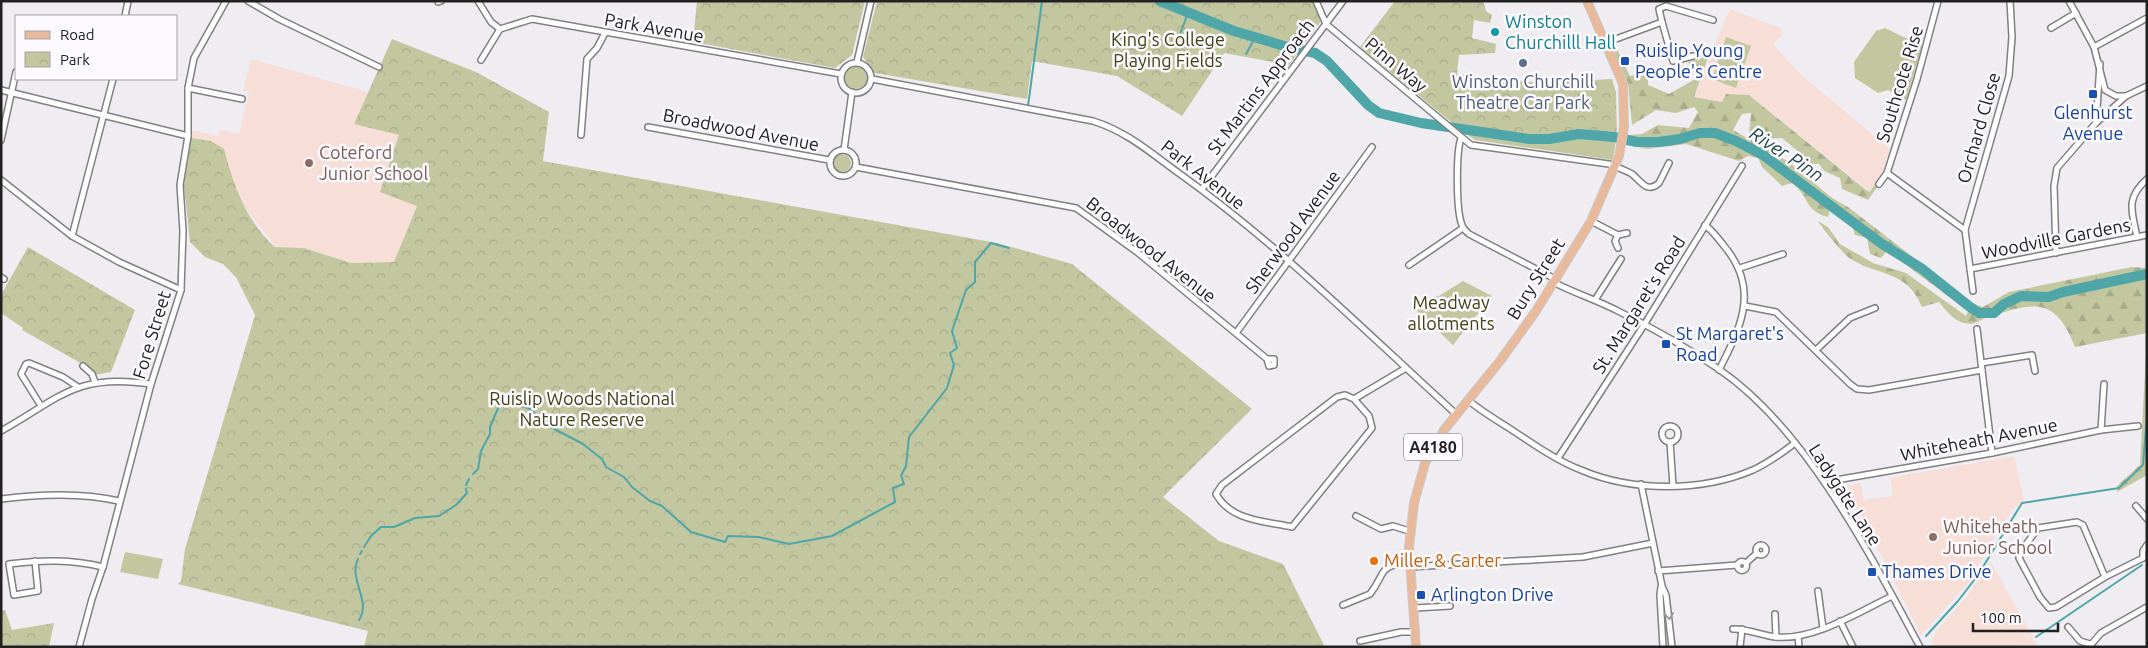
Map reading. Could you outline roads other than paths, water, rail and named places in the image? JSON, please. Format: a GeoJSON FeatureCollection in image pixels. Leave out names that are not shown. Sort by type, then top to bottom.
{"type":"FeatureCollection","features":[{"type":"Feature","properties":{"kind":"main road","name":"Bury Street"},"geometry":{"type":"LineString","coordinates":[[1416,647],[1415,608],[1409,565],[1409,531],[1425,463],[1432,447],[1456,414],[1521,332],[1591,220],[1615,167],[1622,143],[1623,84],[1587,1]]}},
{"type":"Feature","properties":{"kind":"street"},"geometry":{"type":"LineString","coordinates":[[125,15],[128,1]]}},
{"type":"Feature","properties":{"kind":"street","name":"Fore Street"},"geometry":{"type":"LineString","coordinates":[[80,647],[151,384],[180,290],[183,231],[180,185],[188,136],[188,88],[194,58],[226,1]]}},
{"type":"Feature","properties":{"kind":"street"},"geometry":{"type":"LineString","coordinates":[[248,1],[279,19],[379,66]]}},
{"type":"Feature","properties":{"kind":"street"},"geometry":{"type":"LineString","coordinates":[[478,1],[491,22],[500,29],[481,60]]}},
{"type":"Feature","properties":{"kind":"street"},"geometry":{"type":"LineString","coordinates":[[857,62],[871,1]]}},
{"type":"Feature","properties":{"kind":"street","name":"Pinn Way"},"geometry":{"type":"LineString","coordinates":[[1316,1],[1326,24],[1459,136],[1475,146],[1615,167]]}},
{"type":"Feature","properties":{"kind":"street","name":"St Martins Approach"},"geometry":{"type":"LineString","coordinates":[[1202,190],[1343,1]]}},
{"type":"Feature","properties":{"kind":"street","name":"Southcote Rise"},"geometry":{"type":"LineString","coordinates":[[1887,174],[1917,80],[1938,1]]}},
{"type":"Feature","properties":{"kind":"street","name":"Orchard Close"},"geometry":{"type":"LineString","coordinates":[[1965,230],[2009,76],[2012,37],[2010,1]]}},
{"type":"Feature","properties":{"kind":"street"},"geometry":{"type":"LineString","coordinates":[[2069,1],[2094,47],[2100,64],[2105,90],[2116,96],[2126,96]]}},
{"type":"Feature","properties":{"kind":"street"},"geometry":{"type":"LineString","coordinates":[[1693,56],[1673,61],[1659,9],[1666,6],[1713,20]]}},
{"type":"Feature","properties":{"kind":"street"},"geometry":{"type":"LineString","coordinates":[[2051,28],[2076,13]]}},
{"type":"Feature","properties":{"kind":"street"},"geometry":{"type":"LineString","coordinates":[[2094,47],[2147,18]]}},
{"type":"Feature","properties":{"kind":"street","name":"Park Avenue"},"geometry":{"type":"LineString","coordinates":[[500,29],[532,19],[841,74]]}},
{"type":"Feature","properties":{"kind":"street"},"geometry":{"type":"LineString","coordinates":[[1605,43],[1662,22]]}},
{"type":"Feature","properties":{"kind":"street"},"geometry":{"type":"LineString","coordinates":[[581,135],[587,59],[597,48],[605,33]]}},
{"type":"Feature","properties":{"kind":"street"},"geometry":{"type":"LineString","coordinates":[[857,62],[869,70],[872,79],[865,90],[852,92],[844,87],[841,74],[847,66],[857,62]]}},
{"type":"Feature","properties":{"kind":"street"},"geometry":{"type":"LineString","coordinates":[[2096,122],[2100,64]]}},
{"type":"Feature","properties":{"kind":"street"},"geometry":{"type":"LineString","coordinates":[[1,140],[15,79]]}},
{"type":"Feature","properties":{"kind":"street","name":"Park Avenue"},"geometry":{"type":"LineString","coordinates":[[872,79],[1094,121],[1114,127],[1149,150],[1202,190],[1288,262],[1456,414]]}},
{"type":"Feature","properties":{"kind":"street"},"geometry":{"type":"LineString","coordinates":[[72,236],[113,80]]}},
{"type":"Feature","properties":{"kind":"street"},"geometry":{"type":"LineString","coordinates":[[2056,253],[2054,186],[2058,168],[2096,122],[2126,96],[2147,86]]}},
{"type":"Feature","properties":{"kind":"street"},"geometry":{"type":"LineString","coordinates":[[188,88],[242,99]]}},
{"type":"Feature","properties":{"kind":"street"},"geometry":{"type":"LineString","coordinates":[[1,90],[188,136]]}},
{"type":"Feature","properties":{"kind":"street"},"geometry":{"type":"LineString","coordinates":[[844,150],[852,92]]}},
{"type":"Feature","properties":{"kind":"street","name":"Broadwood Avenue"},"geometry":{"type":"LineString","coordinates":[[648,127],[829,160]]}},
{"type":"Feature","properties":{"kind":"street"},"geometry":{"type":"LineString","coordinates":[[1409,265],[1463,228],[1459,211],[1457,151],[1459,136]]}},
{"type":"Feature","properties":{"kind":"street","name":"Sherwood Avenue"},"geometry":{"type":"LineString","coordinates":[[1236,333],[1372,147]]}},
{"type":"Feature","properties":{"kind":"street"},"geometry":{"type":"LineString","coordinates":[[844,150],[852,154],[856,167],[849,175],[840,176],[832,171],[829,160],[835,152],[844,150]]}},
{"type":"Feature","properties":{"kind":"street"},"geometry":{"type":"LineString","coordinates":[[1615,167],[1631,174],[1643,185],[1652,187],[1662,179],[1669,163]]}},
{"type":"Feature","properties":{"kind":"street","name":"St. Margaret's Road"},"geometry":{"type":"LineString","coordinates":[[1558,458],[1644,325],[1742,166]]}},
{"type":"Feature","properties":{"kind":"street","name":"Broadwood Avenue"},"geometry":{"type":"LineString","coordinates":[[856,167],[1076,208],[1137,252],[1268,359]]}},
{"type":"Feature","properties":{"kind":"street"},"geometry":{"type":"LineString","coordinates":[[1879,184],[1887,174],[1965,230],[1973,290]]}},
{"type":"Feature","properties":{"kind":"street"},"geometry":{"type":"LineString","coordinates":[[2137,237],[2130,203],[2138,187],[2147,179]]}},
{"type":"Feature","properties":{"kind":"street"},"geometry":{"type":"LineString","coordinates":[[1,180],[72,236],[119,262],[180,290]]}},
{"type":"Feature","properties":{"kind":"street"},"geometry":{"type":"LineString","coordinates":[[1591,220],[1618,235]]}},
{"type":"Feature","properties":{"kind":"street"},"geometry":{"type":"LineString","coordinates":[[1705,225],[1722,243],[1740,268],[1745,289],[1745,306],[1735,337],[1719,370]]}},
{"type":"Feature","properties":{"kind":"street","name":"Ladygate Lane"},"geometry":{"type":"LineString","coordinates":[[1463,228],[1476,238],[1554,280],[1644,325],[1719,370],[1760,406],[1795,443],[1828,487],[1920,647]]}},
{"type":"Feature","properties":{"kind":"street"},"geometry":{"type":"LineString","coordinates":[[1618,248],[1615,241],[1618,235],[1627,232]]}},
{"type":"Feature","properties":{"kind":"street","name":"Woodville Gardens"},"geometry":{"type":"LineString","coordinates":[[1970,269],[2147,235]]}},
{"type":"Feature","properties":{"kind":"street"},"geometry":{"type":"LineString","coordinates":[[1740,268],[1783,254]]}},
{"type":"Feature","properties":{"kind":"street"},"geometry":{"type":"LineString","coordinates":[[1595,300],[1621,259]]}},
{"type":"Feature","properties":{"kind":"street"},"geometry":{"type":"LineString","coordinates":[[1745,306],[1776,312],[1850,384],[1865,390],[1982,370]]}},
{"type":"Feature","properties":{"kind":"street"},"geometry":{"type":"LineString","coordinates":[[1816,350],[1850,318],[1875,308]]}},
{"type":"Feature","properties":{"kind":"street"},"geometry":{"type":"LineString","coordinates":[[1977,329],[1992,452]]}},
{"type":"Feature","properties":{"kind":"street"},"geometry":{"type":"LineString","coordinates":[[1981,363],[2032,355],[2035,371]]}},
{"type":"Feature","properties":{"kind":"street"},"geometry":{"type":"LineString","coordinates":[[41,406],[21,374],[26,364],[29,363],[63,377],[78,387]]}},
{"type":"Feature","properties":{"kind":"street"},"geometry":{"type":"LineString","coordinates":[[84,366],[92,374],[95,382]]}},
{"type":"Feature","properties":{"kind":"street"},"geometry":{"type":"LineString","coordinates":[[1354,399],[1406,368]]}},
{"type":"Feature","properties":{"kind":"street"},"geometry":{"type":"LineString","coordinates":[[1,431],[41,406],[78,387],[95,382],[124,380],[151,384]]}},
{"type":"Feature","properties":{"kind":"street"},"geometry":{"type":"LineString","coordinates":[[2101,430],[2104,384]]}},
{"type":"Feature","properties":{"kind":"street"},"geometry":{"type":"LineString","coordinates":[[1345,395],[1354,399],[1369,416],[1372,428],[1292,527],[1234,514],[1216,494],[1222,485],[1336,396],[1345,395]]}},
{"type":"Feature","properties":{"kind":"street"},"geometry":{"type":"LineString","coordinates":[[1468,400],[1524,438],[1558,458],[1598,476],[1641,484],[1694,486],[1742,474],[1769,462],[1795,443]]}},
{"type":"Feature","properties":{"kind":"street","name":"Whiteheath Avenue"},"geometry":{"type":"LineString","coordinates":[[1828,487],[1836,480],[2101,430],[2138,426]]}},
{"type":"Feature","properties":{"kind":"street"},"geometry":{"type":"LineString","coordinates":[[1670,442],[1673,486]]}},
{"type":"Feature","properties":{"kind":"street"},"geometry":{"type":"LineString","coordinates":[[1641,484],[1658,571],[1666,594],[1672,645],[1663,645],[1660,595],[1662,586]]}},
{"type":"Feature","properties":{"kind":"street"},"geometry":{"type":"LineString","coordinates":[[1,499],[58,496],[101,497],[119,501]]}},
{"type":"Feature","properties":{"kind":"street"},"geometry":{"type":"LineString","coordinates":[[2136,506],[2147,520]]}},
{"type":"Feature","properties":{"kind":"street"},"geometry":{"type":"LineString","coordinates":[[1356,516],[1381,529],[1393,526],[1409,531]]}},
{"type":"Feature","properties":{"kind":"street"},"geometry":{"type":"LineString","coordinates":[[2105,577],[2083,525],[2076,522],[2038,528],[2022,550],[2019,558],[2040,597],[2049,608],[2056,607],[2105,577],[2145,561],[2143,551],[2147,545]]}},
{"type":"Feature","properties":{"kind":"street"},"geometry":{"type":"LineString","coordinates":[[1343,606],[1370,594],[1380,574],[1389,566],[1583,557],[1653,543]]}},
{"type":"Feature","properties":{"kind":"street"},"geometry":{"type":"LineString","coordinates":[[1658,571],[1738,565],[1739,570],[1743,571],[1747,568],[1746,563],[1757,553]]}},
{"type":"Feature","properties":{"kind":"street"},"geometry":{"type":"LineString","coordinates":[[35,561],[38,591],[14,595],[9,564],[35,561],[55,560],[103,566]]}},
{"type":"Feature","properties":{"kind":"street"},"geometry":{"type":"LineString","coordinates":[[1818,591],[1823,628]]}},
{"type":"Feature","properties":{"kind":"street"},"geometry":{"type":"LineString","coordinates":[[1733,629],[1742,629],[1776,637],[1798,636],[1840,621],[1892,596]]}},
{"type":"Feature","properties":{"kind":"street"},"geometry":{"type":"LineString","coordinates":[[1415,608],[1450,606]]}},
{"type":"Feature","properties":{"kind":"street"},"geometry":{"type":"LineString","coordinates":[[2068,627],[2073,636],[2090,646],[2101,633],[2147,608]]}},
{"type":"Feature","properties":{"kind":"street"},"geometry":{"type":"LineString","coordinates":[[1776,614],[1776,637]]}},
{"type":"Feature","properties":{"kind":"street"},"geometry":{"type":"LineString","coordinates":[[1840,621],[1853,647]]}},
{"type":"Feature","properties":{"kind":"street"},"geometry":{"type":"LineString","coordinates":[[1740,647],[1742,629]]}},
{"type":"Feature","properties":{"kind":"street"},"geometry":{"type":"LineString","coordinates":[[1367,647],[1363,641],[1401,632],[1416,632]]}},
{"type":"Feature","properties":{"kind":"street"},"geometry":{"type":"LineString","coordinates":[[1798,636],[1798,647]]}},
{"type":"Feature","properties":{"kind":"waterway"},"geometry":{"type":"LineString","coordinates":[[1028,106],[1042,1]]}},
{"type":"Feature","properties":{"kind":"waterway","name":"River Pinn"},"geometry":{"type":"LineString","coordinates":[[1160,1],[1234,31],[1315,53],[1327,61],[1368,105],[1379,113],[1421,123],[1529,139],[1549,139],[1579,134],[1614,137],[1637,142],[1658,142],[1680,139],[1700,133],[1715,133],[1763,155],[1882,244],[1921,268],[1979,313],[1994,313],[2004,304],[2021,296],[2049,297],[2063,292],[2147,274]]}},
{"type":"Feature","properties":{"kind":"waterway"},"geometry":{"type":"LineString","coordinates":[[1179,37],[1188,13]]}},
{"type":"Feature","properties":{"kind":"waterway"},"geometry":{"type":"LineString","coordinates":[[1246,54],[1255,38]]}},
{"type":"Feature","properties":{"kind":"waterway"},"geometry":{"type":"LineString","coordinates":[[504,399],[530,409],[543,423],[583,444],[602,459],[606,467],[624,477],[632,487],[650,501],[662,506],[691,532],[725,542],[728,536],[759,537],[789,544],[832,536],[895,502],[893,488],[904,484],[901,476],[906,466],[909,437],[947,388],[954,365],[950,353],[957,348],[952,331],[966,290],[975,282],[975,262],[991,243],[1009,248]]}},
{"type":"Feature","properties":{"kind":"waterway"},"geometry":{"type":"LineString","coordinates":[[473,474],[478,469],[481,451],[490,434],[490,427],[499,406]]}},
{"type":"Feature","properties":{"kind":"waterway"},"geometry":{"type":"LineString","coordinates":[[1926,636],[1958,601],[1978,575],[2022,503],[2119,488],[2143,465],[2147,416]]}},
{"type":"Feature","properties":{"kind":"waterway"},"geometry":{"type":"LineString","coordinates":[[466,485],[469,479]]}},
{"type":"Feature","properties":{"kind":"waterway"},"geometry":{"type":"LineString","coordinates":[[364,547],[371,536],[381,527],[394,527],[415,518],[439,516],[456,505],[467,493],[466,489]]}},
{"type":"Feature","properties":{"kind":"waterway"},"geometry":{"type":"LineString","coordinates":[[358,559],[356,575],[363,605],[359,620]]}},
{"type":"Feature","properties":{"kind":"waterway"},"geometry":{"type":"LineString","coordinates":[[2036,637],[2142,565]]}},
{"type":"Feature","properties":{"kind":"place","name":"Winston Churchilll Hall"},"geometry":{"type":"Point","coordinates":[1495,32]}},
{"type":"Feature","properties":{"kind":"place","name":"Ruislip Young People's Centre"},"geometry":{"type":"Point","coordinates":[1625,61]}},
{"type":"Feature","properties":{"kind":"place","name":"Winston Churchill Theatre Car Park"},"geometry":{"type":"Point","coordinates":[1523,63]}},
{"type":"Feature","properties":{"kind":"place","name":"Glenhurst Avenue"},"geometry":{"type":"Point","coordinates":[2093,94]}},
{"type":"Feature","properties":{"kind":"place","name":"Coteford Junior School"},"geometry":{"type":"Point","coordinates":[309,163]}},
{"type":"Feature","properties":{"kind":"place","name":"St Margaret's Road"},"geometry":{"type":"Point","coordinates":[1666,344]}},
{"type":"Feature","properties":{"kind":"place","name":"Whiteheath Junior School"},"geometry":{"type":"Point","coordinates":[1933,537]}},
{"type":"Feature","properties":{"kind":"place","name":"Miller & Carter"},"geometry":{"type":"Point","coordinates":[1374,561]}},
{"type":"Feature","properties":{"kind":"place","name":"Thames Drive"},"geometry":{"type":"Point","coordinates":[1872,572]}},
{"type":"Feature","properties":{"kind":"place","name":"Arlington Drive"},"geometry":{"type":"Point","coordinates":[1421,595]}},
{"type":"Feature","properties":{"kind":"park label","name":"King's College Playing Fields"},"geometry":{"type":"Point","coordinates":[1168,50]}},
{"type":"Feature","properties":{"kind":"park label","name":"Meadway allotments"},"geometry":{"type":"Point","coordinates":[1451,313]}},
{"type":"Feature","properties":{"kind":"park label","name":"Ruislip Woods National Nature Reserve"},"geometry":{"type":"Point","coordinates":[582,409]}}]}
